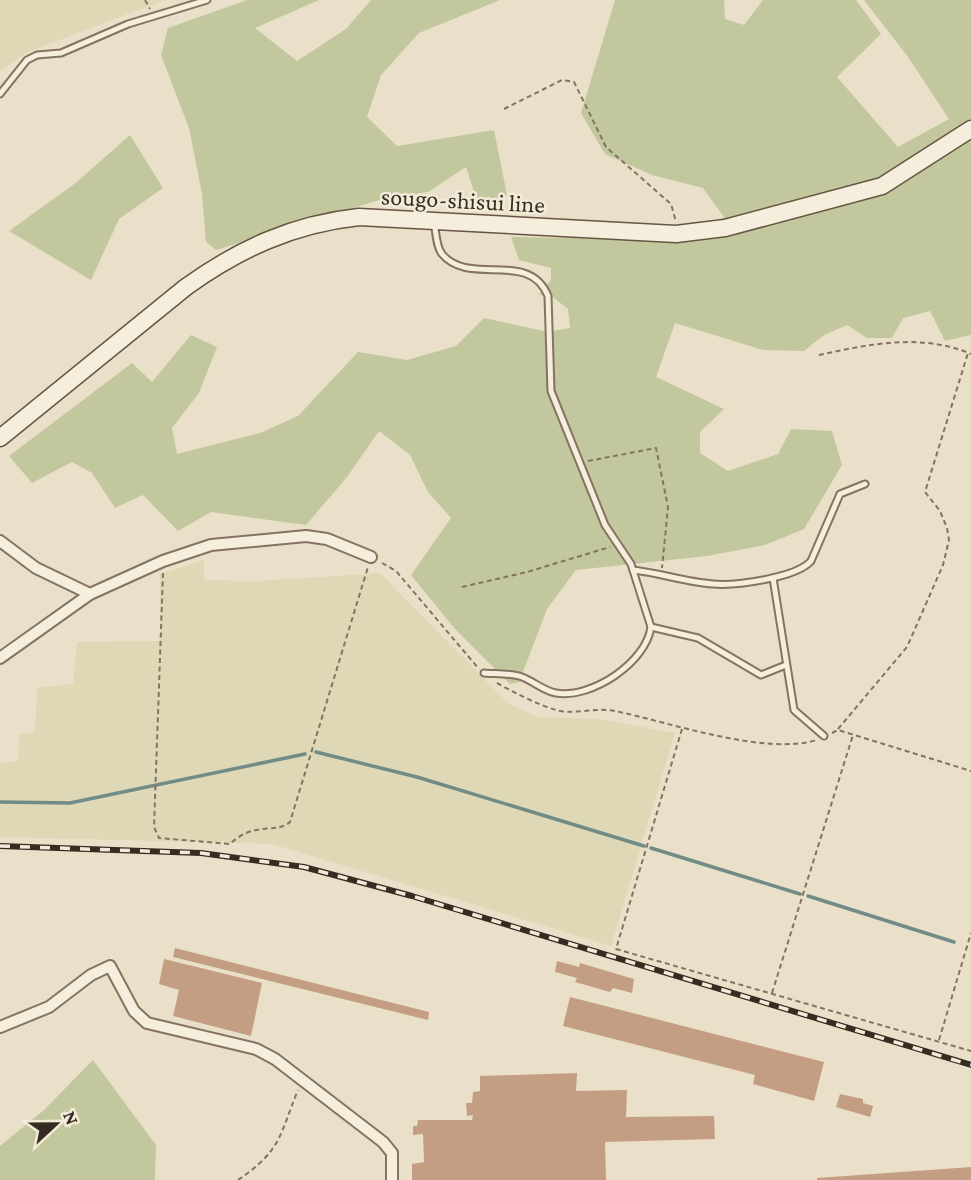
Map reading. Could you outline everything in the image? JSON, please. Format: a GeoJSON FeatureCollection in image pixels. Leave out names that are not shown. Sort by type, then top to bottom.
{"type":"FeatureCollection","features":[{"type":"Feature","properties":{"kind":"main road","name":"sougo-shisui line"},"geometry":{"type":"LineString","coordinates":[[0,438],[186,288],[249,247],[286,232],[359,217],[679,233],[725,228],[882,186],[971,129]]}},
{"type":"Feature","properties":{"kind":"street"},"geometry":{"type":"LineString","coordinates":[[0,658],[90,594],[163,561],[211,545],[291,535],[327,539],[371,557]]}},
{"type":"Feature","properties":{"kind":"street"},"geometry":{"type":"LineString","coordinates":[[0,541],[36,568],[90,594]]}},
{"type":"Feature","properties":{"kind":"street"},"geometry":{"type":"LineString","coordinates":[[0,1027],[49,1007],[91,975],[110,965],[134,1011],[147,1023],[256,1049],[302,1080],[383,1142],[392,1153],[392,1180]]}},
{"type":"Feature","properties":{"kind":"lane"},"geometry":{"type":"LineString","coordinates":[[0,94],[27,60],[37,55],[61,53],[154,16],[207,0]]}},
{"type":"Feature","properties":{"kind":"lane"},"geometry":{"type":"LineString","coordinates":[[433,220],[440,252],[463,267],[522,272],[543,284],[548,296],[551,391],[564,429],[606,525],[633,570],[651,627],[650,635],[626,667],[575,694],[554,693],[519,675],[484,673]]}},
{"type":"Feature","properties":{"kind":"lane"},"geometry":{"type":"LineString","coordinates":[[633,570],[714,584],[773,578],[805,568],[811,561],[840,494],[866,484]]}},
{"type":"Feature","properties":{"kind":"lane"},"geometry":{"type":"LineString","coordinates":[[773,578],[794,710],[824,736]]}},
{"type":"Feature","properties":{"kind":"lane"},"geometry":{"type":"LineString","coordinates":[[651,627],[698,638],[761,675],[786,665]]}},
{"type":"Feature","properties":{"kind":"path"},"geometry":{"type":"LineString","coordinates":[[145,0],[154,16]]}},
{"type":"Feature","properties":{"kind":"path"},"geometry":{"type":"LineString","coordinates":[[504,109],[562,80],[574,82],[606,147],[671,204],[679,233]]}},
{"type":"Feature","properties":{"kind":"path"},"geometry":{"type":"LineString","coordinates":[[163,561],[155,827],[159,838],[230,844],[240,834],[259,827],[280,828],[290,822],[371,557],[396,571],[469,660],[484,673],[512,691],[555,710],[613,711],[682,728],[791,743],[814,741],[838,730],[907,647],[943,565],[948,540],[947,528],[940,511],[925,492],[969,354],[954,346],[932,343],[871,344],[819,355]]}},
{"type":"Feature","properties":{"kind":"path"},"geometry":{"type":"LineString","coordinates":[[580,462],[656,448],[668,507],[661,573]]}},
{"type":"Feature","properties":{"kind":"path"},"geometry":{"type":"LineString","coordinates":[[462,587],[527,572],[618,544]]}},
{"type":"Feature","properties":{"kind":"path"},"geometry":{"type":"LineString","coordinates":[[682,728],[616,949],[971,1051]]}},
{"type":"Feature","properties":{"kind":"path"},"geometry":{"type":"LineString","coordinates":[[838,730],[971,771]]}},
{"type":"Feature","properties":{"kind":"path"},"geometry":{"type":"LineString","coordinates":[[772,993],[853,734]]}},
{"type":"Feature","properties":{"kind":"path"},"geometry":{"type":"LineString","coordinates":[[938,1041],[971,933]]}},
{"type":"Feature","properties":{"kind":"path"},"geometry":{"type":"LineString","coordinates":[[238,1180],[272,1152],[284,1133],[302,1080]]}},
{"type":"Feature","properties":{"kind":"shaded area"},"geometry":{"type":"Polygon","coordinates":[[[0,0],[165,0],[28,52],[0,71],[0,0]]]}},
{"type":"Feature","properties":{"kind":"shaded area"},"geometry":{"type":"Polygon","coordinates":[[[204,560],[204,580],[258,581],[380,573],[508,703],[537,717],[598,719],[675,733],[611,946],[272,844],[0,837],[0,763],[18,761],[19,734],[35,732],[37,688],[73,684],[77,642],[160,641],[160,574],[204,560]]]}},
{"type":"Feature","properties":{"kind":"green space"},"geometry":{"type":"Polygon","coordinates":[[[247,0],[319,0],[255,28],[297,61],[346,29],[371,0],[500,0],[419,33],[381,75],[367,117],[397,146],[494,130],[507,195],[485,208],[474,192],[466,167],[428,192],[386,198],[216,250],[206,242],[202,194],[189,128],[161,55],[168,28],[247,0]]]}},
{"type":"Feature","properties":{"kind":"green space"},"geometry":{"type":"Polygon","coordinates":[[[615,0],[724,0],[725,19],[744,25],[763,0],[856,0],[881,34],[837,77],[898,147],[949,119],[908,57],[864,0],[971,0],[971,335],[945,341],[930,311],[903,318],[892,338],[867,338],[847,325],[824,335],[804,351],[763,350],[675,323],[656,377],[724,409],[700,432],[700,453],[728,471],[778,454],[791,429],[832,431],[842,465],[804,529],[765,545],[707,556],[576,570],[547,609],[519,682],[510,684],[455,629],[411,575],[451,518],[428,492],[410,455],[379,431],[347,477],[306,525],[211,512],[178,531],[143,495],[115,508],[92,473],[72,462],[32,483],[9,456],[132,363],[152,382],[191,335],[217,347],[199,393],[172,428],[177,454],[260,433],[298,416],[358,352],[407,360],[456,346],[484,318],[548,332],[570,328],[568,309],[554,298],[539,294],[551,280],[551,268],[519,260],[511,237],[702,240],[724,217],[703,188],[652,175],[605,154],[581,113],[615,0]]]}},
{"type":"Feature","properties":{"kind":"green space"},"geometry":{"type":"Polygon","coordinates":[[[130,135],[163,188],[119,219],[91,280],[9,231],[77,182],[130,135]]]}},
{"type":"Feature","properties":{"kind":"green space"},"geometry":{"type":"Polygon","coordinates":[[[93,1060],[156,1145],[155,1180],[0,1180],[0,1146],[44,1110],[93,1060]]]}},
{"type":"Feature","properties":{"kind":"building"},"geometry":{"type":"Polygon","coordinates":[[[175,948],[429,1012],[428,1020],[173,957],[175,948]]]}},
{"type":"Feature","properties":{"kind":"building"},"geometry":{"type":"Polygon","coordinates":[[[164,959],[262,983],[251,1036],[173,1016],[179,990],[159,984],[164,959]]]}},
{"type":"Feature","properties":{"kind":"building"},"geometry":{"type":"Polygon","coordinates":[[[557,961],[579,967],[580,963],[634,979],[632,993],[613,988],[610,992],[575,982],[577,978],[555,972],[557,961]]]}},
{"type":"Feature","properties":{"kind":"building"},"geometry":{"type":"Polygon","coordinates":[[[570,997],[824,1062],[814,1101],[753,1084],[755,1075],[563,1026],[570,997]]]}},
{"type":"Feature","properties":{"kind":"building"},"geometry":{"type":"Polygon","coordinates":[[[577,1073],[576,1091],[627,1090],[626,1117],[714,1116],[715,1139],[605,1142],[606,1180],[412,1180],[412,1164],[424,1162],[423,1134],[413,1135],[413,1126],[417,1126],[418,1120],[472,1120],[473,1115],[467,1116],[466,1103],[472,1103],[473,1092],[480,1091],[480,1076],[577,1073]]]}},
{"type":"Feature","properties":{"kind":"building"},"geometry":{"type":"Polygon","coordinates":[[[840,1094],[863,1099],[863,1103],[873,1106],[870,1117],[836,1107],[840,1094]]]}},
{"type":"Feature","properties":{"kind":"building"},"geometry":{"type":"Polygon","coordinates":[[[971,1167],[971,1180],[817,1180],[817,1178],[971,1167]]]}},
{"type":"Feature","properties":{"kind":"waterway"},"geometry":{"type":"LineString","coordinates":[[316,752],[417,777],[644,846]]}},
{"type":"Feature","properties":{"kind":"waterway"},"geometry":{"type":"LineString","coordinates":[[0,802],[70,803],[305,754]]}},
{"type":"Feature","properties":{"kind":"waterway"},"geometry":{"type":"LineString","coordinates":[[651,848],[800,894]]}},
{"type":"Feature","properties":{"kind":"waterway"},"geometry":{"type":"LineString","coordinates":[[808,896],[954,942]]}},
{"type":"Feature","properties":{"kind":"railway"},"geometry":{"type":"LineString","coordinates":[[0,846],[201,853],[304,867],[412,896],[971,1065]]}}]}
